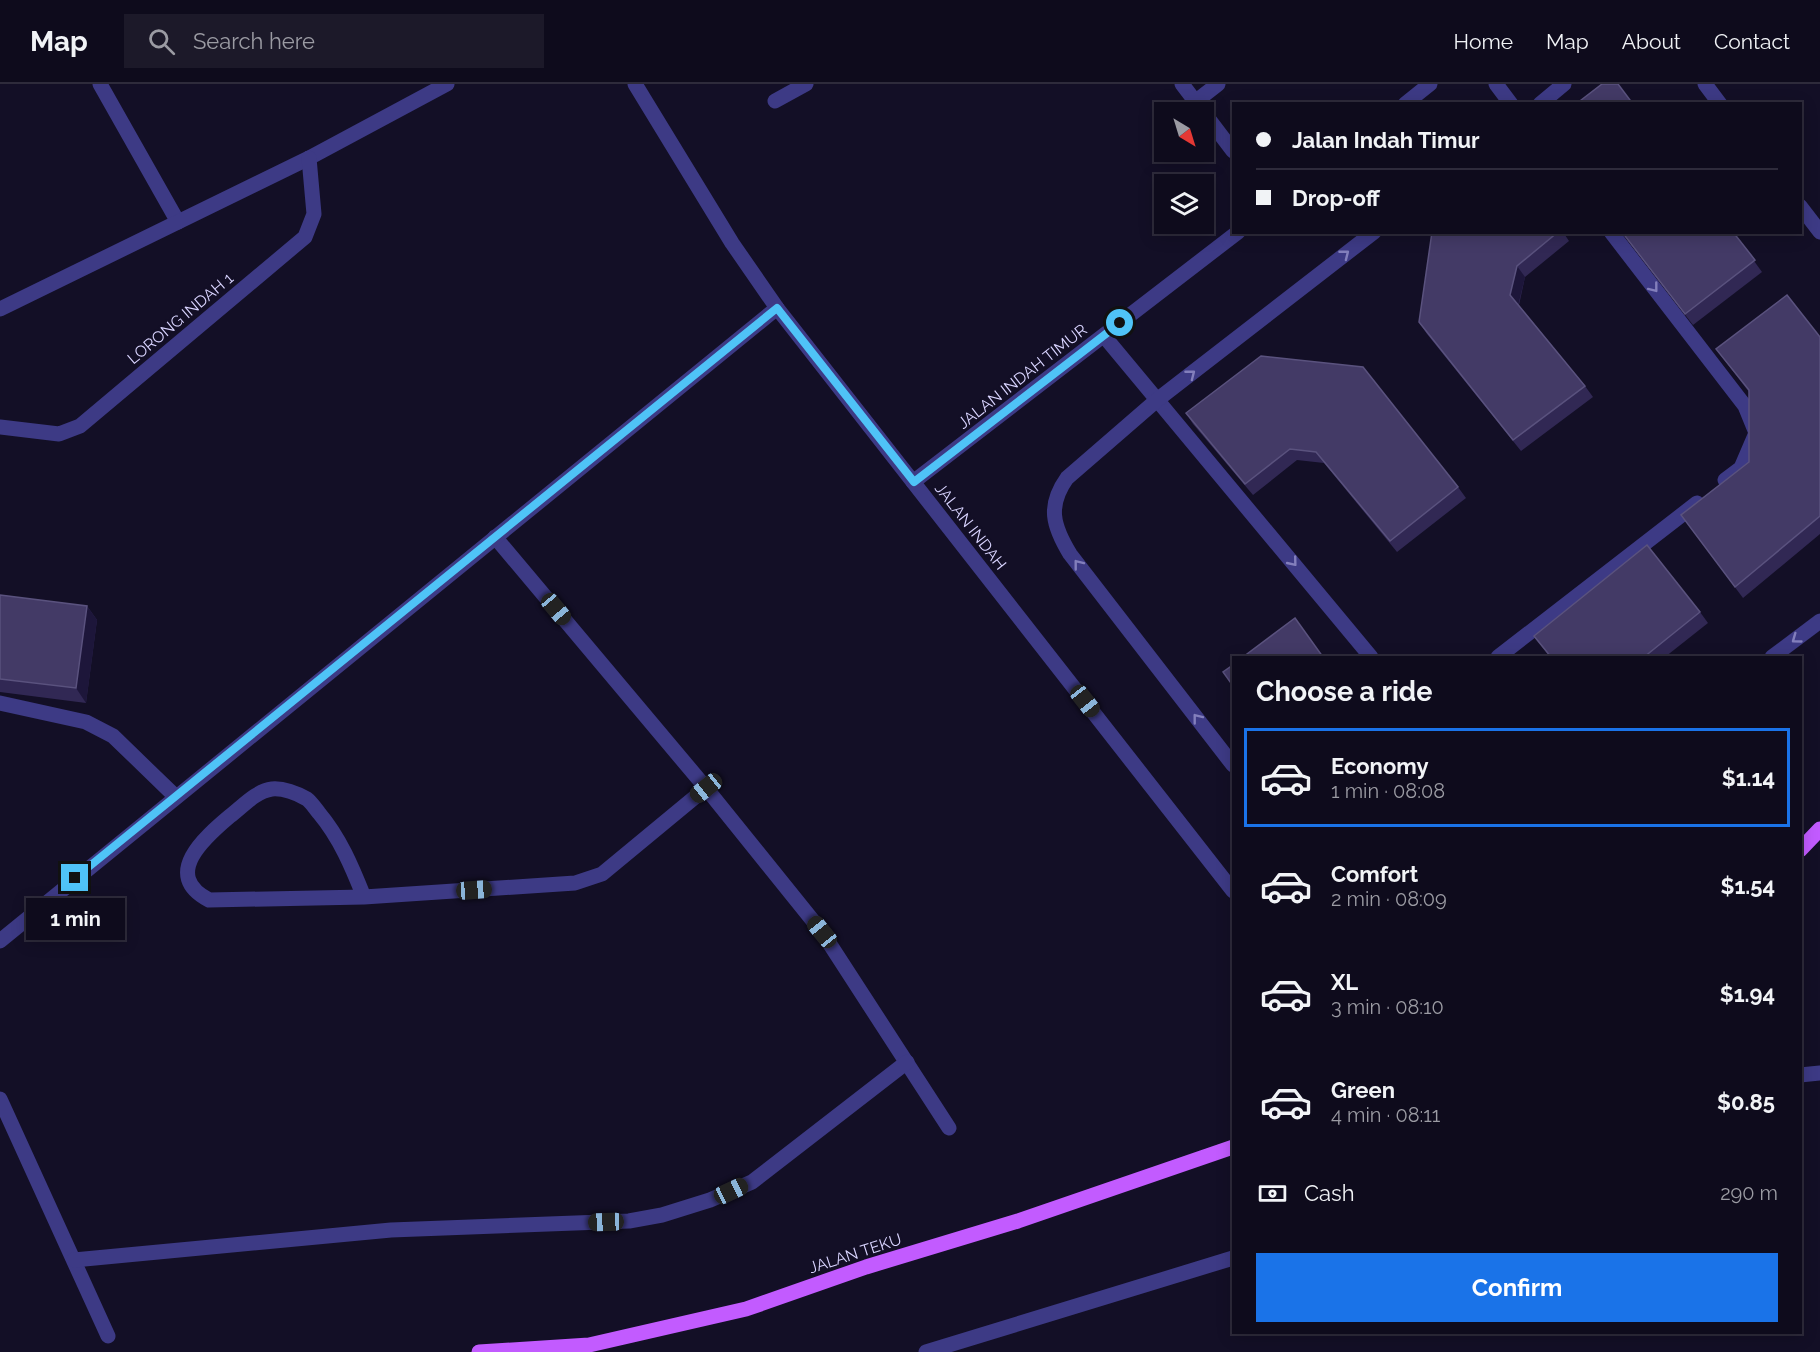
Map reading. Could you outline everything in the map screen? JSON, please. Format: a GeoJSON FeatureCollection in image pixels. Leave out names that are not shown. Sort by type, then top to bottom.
{"type":"FeatureCollection","features":[{"type":"Feature","properties":{"kind":"main road"},"geometry":{"type":"LineString","coordinates":[[1802,848],[1820,829]]}},
{"type":"Feature","properties":{"kind":"main road","name":"JALAN TEKU"},"geometry":{"type":"LineString","coordinates":[[479,1352],[589,1348],[746,1309],[866,1266],[1018,1221],[1232,1147]]}},
{"type":"Feature","properties":{"kind":"street"},"geometry":{"type":"LineString","coordinates":[[100,84],[178,222]]}},
{"type":"Feature","properties":{"kind":"street"},"geometry":{"type":"LineString","coordinates":[[0,309],[309,158],[447,84]]}},
{"type":"Feature","properties":{"kind":"street","name":"JALAN INDAH"},"geometry":{"type":"LineString","coordinates":[[635,84],[732,243],[777,308],[1231,884]]}},
{"type":"Feature","properties":{"kind":"street"},"geometry":{"type":"LineString","coordinates":[[775,100],[806,84]]}},
{"type":"Feature","properties":{"kind":"street"},"geometry":{"type":"LineString","coordinates":[[1182,84],[1195,102],[1218,84]]}},
{"type":"Feature","properties":{"kind":"street"},"geometry":{"type":"LineString","coordinates":[[1408,102],[1430,84]]}},
{"type":"Feature","properties":{"kind":"street"},"geometry":{"type":"LineString","coordinates":[[1496,84],[1510,102]]}},
{"type":"Feature","properties":{"kind":"street"},"geometry":{"type":"LineString","coordinates":[[1542,102],[1564,84]]}},
{"type":"Feature","properties":{"kind":"street"},"geometry":{"type":"LineString","coordinates":[[1705,84],[1718,102]]}},
{"type":"Feature","properties":{"kind":"street"},"geometry":{"type":"LineString","coordinates":[[1214,127],[1232,151]]}},
{"type":"Feature","properties":{"kind":"street","name":"LORONG INDAH 1"},"geometry":{"type":"LineString","coordinates":[[0,428],[59,434],[80,426],[305,237],[314,214],[309,158]]}},
{"type":"Feature","properties":{"kind":"street"},"geometry":{"type":"LineString","coordinates":[[1802,209],[1820,232]]}},
{"type":"Feature","properties":{"kind":"street","name":"JALAN INDAH TIMUR"},"geometry":{"type":"LineString","coordinates":[[914,482],[1235,234]]}},
{"type":"Feature","properties":{"kind":"street"},"geometry":{"type":"LineString","coordinates":[[1232,764],[1070,554],[1054,519],[1053,504],[1058,490],[1067,478],[1157,400],[1371,234]]}},
{"type":"Feature","properties":{"kind":"street"},"geometry":{"type":"LineString","coordinates":[[1499,656],[1741,468],[1756,433],[1745,406],[1614,237]]}},
{"type":"Feature","properties":{"kind":"street"},"geometry":{"type":"LineString","coordinates":[[0,941],[777,308]]}},
{"type":"Feature","properties":{"kind":"street"},"geometry":{"type":"LineString","coordinates":[[1104,336],[1370,656]]}},
{"type":"Feature","properties":{"kind":"street"},"geometry":{"type":"LineString","coordinates":[[495,537],[706,788],[822,932],[949,1128]]}},
{"type":"Feature","properties":{"kind":"street"},"geometry":{"type":"LineString","coordinates":[[1773,656],[1820,621]]}},
{"type":"Feature","properties":{"kind":"street"},"geometry":{"type":"LineString","coordinates":[[0,703],[86,722],[113,736],[176,797]]}},
{"type":"Feature","properties":{"kind":"street"},"geometry":{"type":"LineString","coordinates":[[364,897],[349,860],[330,826],[308,800],[286,790],[271,789],[248,801],[211,831],[192,853],[189,865],[188,874],[192,886],[200,895],[209,900],[364,897],[575,883],[602,874],[706,788]]}},
{"type":"Feature","properties":{"kind":"street"},"geometry":{"type":"LineString","coordinates":[[74,1260],[391,1230],[629,1221],[662,1215],[710,1200],[752,1182],[907,1062]]}},
{"type":"Feature","properties":{"kind":"street"},"geometry":{"type":"LineString","coordinates":[[1802,1075],[1820,1073]]}},
{"type":"Feature","properties":{"kind":"street"},"geometry":{"type":"LineString","coordinates":[[0,1099],[108,1336]]}},
{"type":"Feature","properties":{"kind":"street"},"geometry":{"type":"LineString","coordinates":[[926,1352],[1232,1258]]}},
{"type":"Feature","properties":{"kind":"building"},"geometry":{"type":"Polygon","coordinates":[[[1602,84],[1618,84],[1632,102],[1579,102],[1602,84]]]}},
{"type":"Feature","properties":{"kind":"building"},"geometry":{"type":"Polygon","coordinates":[[[1432,234],[1556,234],[1517,266],[1510,295],[1585,386],[1513,440],[1419,322],[1432,234]]]}},
{"type":"Feature","properties":{"kind":"building"},"geometry":{"type":"Polygon","coordinates":[[[1624,234],[1735,234],[1755,260],[1685,314],[1624,234]]]}},
{"type":"Feature","properties":{"kind":"building"},"geometry":{"type":"Polygon","coordinates":[[[1787,295],[1820,337],[1820,516],[1735,587],[1681,515],[1749,462],[1749,390],[1716,349],[1787,295]]]}},
{"type":"Feature","properties":{"kind":"building"},"geometry":{"type":"Polygon","coordinates":[[[1261,356],[1363,367],[1458,487],[1390,541],[1316,452],[1290,449],[1245,484],[1186,413],[1261,356]]]}},
{"type":"Feature","properties":{"kind":"building"},"geometry":{"type":"Polygon","coordinates":[[[1647,545],[1700,612],[1645,656],[1550,656],[1534,636],[1647,545]]]}},
{"type":"Feature","properties":{"kind":"building"},"geometry":{"type":"Polygon","coordinates":[[[0,595],[87,606],[76,688],[0,679],[0,595]]]}},
{"type":"Feature","properties":{"kind":"building"},"geometry":{"type":"Polygon","coordinates":[[[1295,618],[1322,656],[1244,656],[1295,618]]]}},
{"type":"Feature","properties":{"kind":"building"},"geometry":{"type":"Polygon","coordinates":[[[1232,666],[1232,685],[1223,672],[1232,666]]]}},
{"type":"Feature","properties":{"kind":"route"},"geometry":{"type":"LineString","coordinates":[[75,878],[777,308],[914,482],[1120,323]]}}]}
